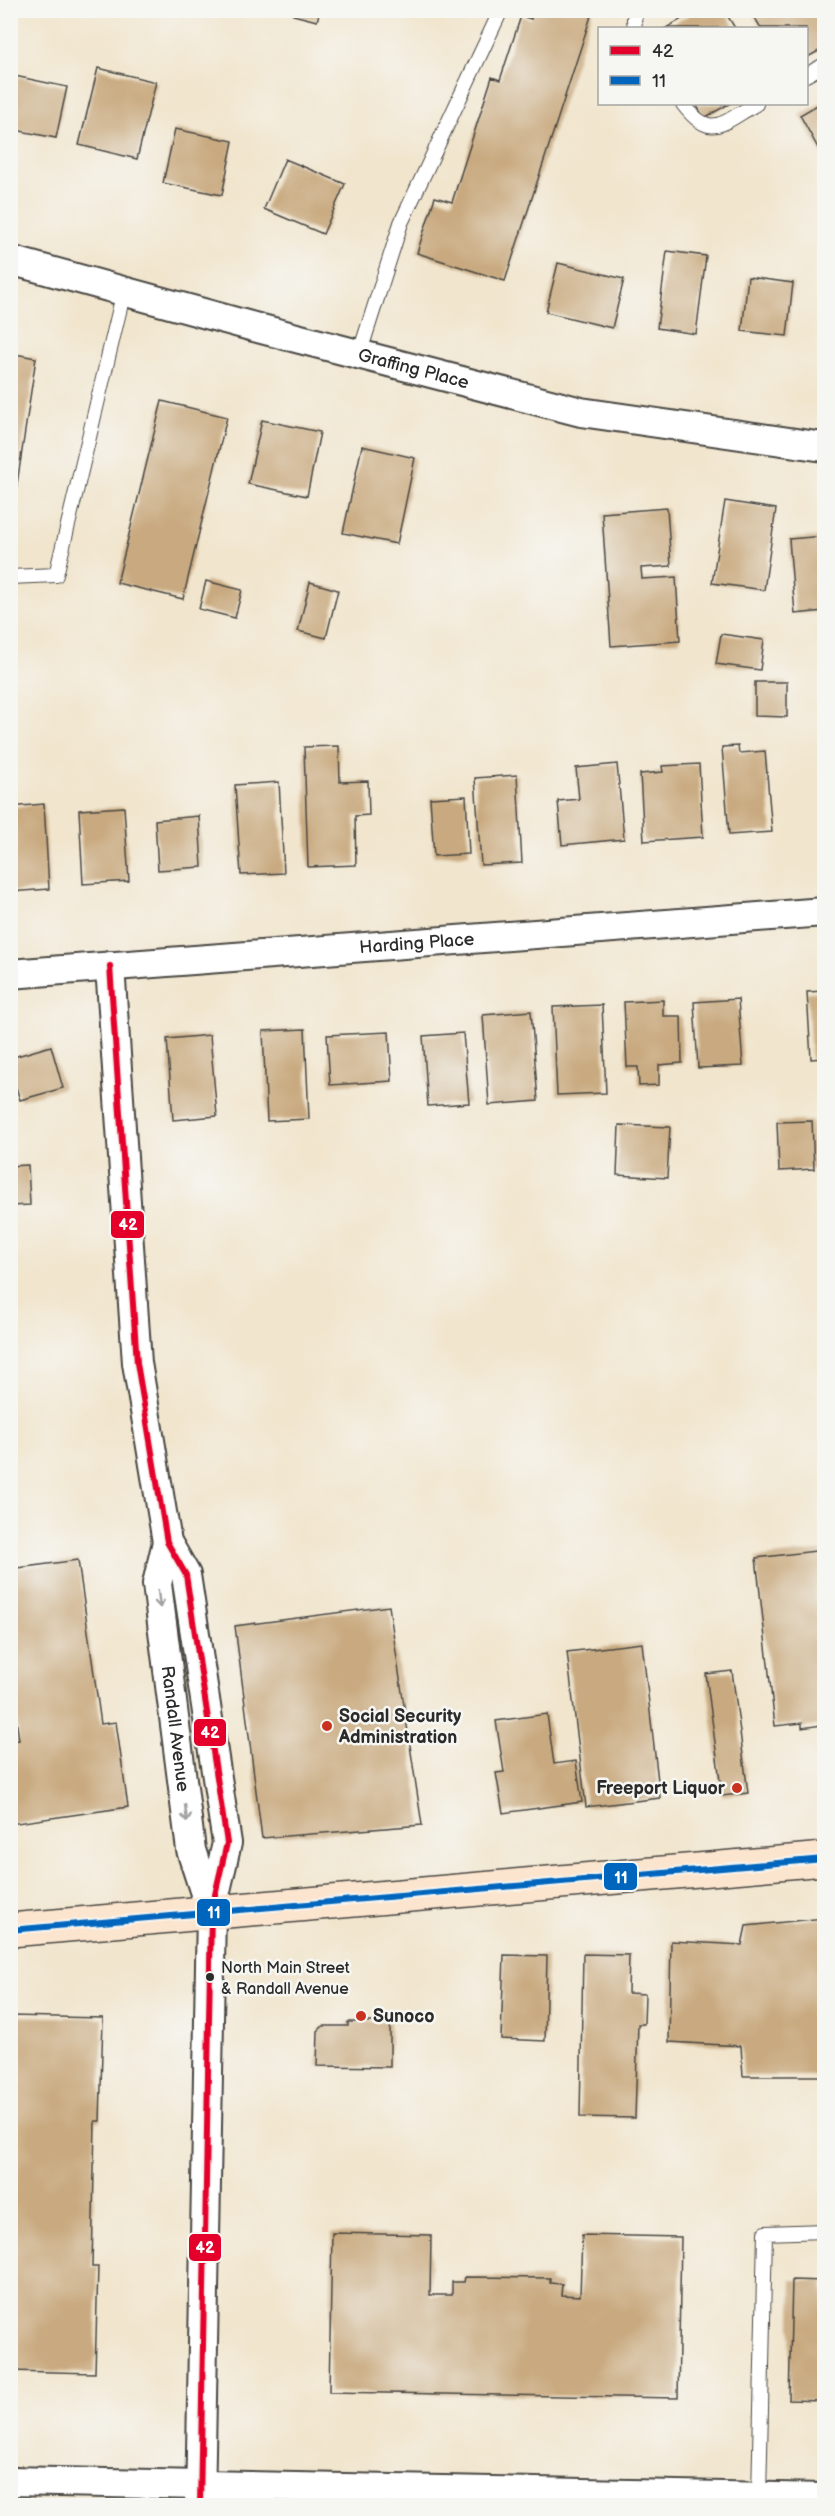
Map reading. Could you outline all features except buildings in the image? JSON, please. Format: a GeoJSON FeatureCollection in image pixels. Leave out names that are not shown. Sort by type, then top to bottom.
{"type":"FeatureCollection","features":[{"type":"Feature","properties":{"kind":"main road"},"geometry":{"type":"LineString","coordinates":[[10,1930],[825,1859]]}},
{"type":"Feature","properties":{"kind":"street","name":"Graffing Place"},"geometry":{"type":"LineString","coordinates":[[10,260],[359,355],[580,412],[825,447]]}},
{"type":"Feature","properties":{"kind":"street","name":"Harding Place"},"geometry":{"type":"LineString","coordinates":[[10,974],[825,912]]}},
{"type":"Feature","properties":{"kind":"street","name":"Randall Avenue"},"geometry":{"type":"LineString","coordinates":[[110,966],[137,1363],[167,1542],[157,1584],[191,1850],[211,1912],[201,2495]]}},
{"type":"Feature","properties":{"kind":"street"},"geometry":{"type":"LineString","coordinates":[[10,2481],[201,2495],[825,2499]]}},
{"type":"Feature","properties":{"kind":"lane"},"geometry":{"type":"LineString","coordinates":[[359,355],[401,223],[501,10]]}},
{"type":"Feature","properties":{"kind":"lane"},"geometry":{"type":"LineString","coordinates":[[635,27],[637,10]]}},
{"type":"Feature","properties":{"kind":"lane"},"geometry":{"type":"LineString","coordinates":[[808,74],[825,65]]}},
{"type":"Feature","properties":{"kind":"lane"},"geometry":{"type":"LineString","coordinates":[[684,105],[696,121],[708,126],[722,123],[754,105]]}},
{"type":"Feature","properties":{"kind":"lane"},"geometry":{"type":"LineString","coordinates":[[10,577],[56,575],[124,291]]}},
{"type":"Feature","properties":{"kind":"lane"},"geometry":{"type":"LineString","coordinates":[[759,2497],[765,2233],[825,2231]]}},
{"type":"Feature","properties":{"kind":"transit line","name":"42"},"geometry":{"type":"LineString","coordinates":[[110,966],[137,1363],[167,1542],[186,1575],[227,1843],[211,1912],[200,2506]]}},
{"type":"Feature","properties":{"kind":"transit line","name":"11"},"geometry":{"type":"LineString","coordinates":[[10,1930],[824,1859]]}},
{"type":"Feature","properties":{"kind":"place","name":"Social Security Administration"},"geometry":{"type":"Point","coordinates":[327,1726]}},
{"type":"Feature","properties":{"kind":"place","name":"Freeport Liquor"},"geometry":{"type":"Point","coordinates":[737,1788]}},
{"type":"Feature","properties":{"kind":"place","name":"North Main Street & Randall Avenue"},"geometry":{"type":"Point","coordinates":[210,1977]}},
{"type":"Feature","properties":{"kind":"place","name":"Sunoco"},"geometry":{"type":"Point","coordinates":[361,2016]}}]}
